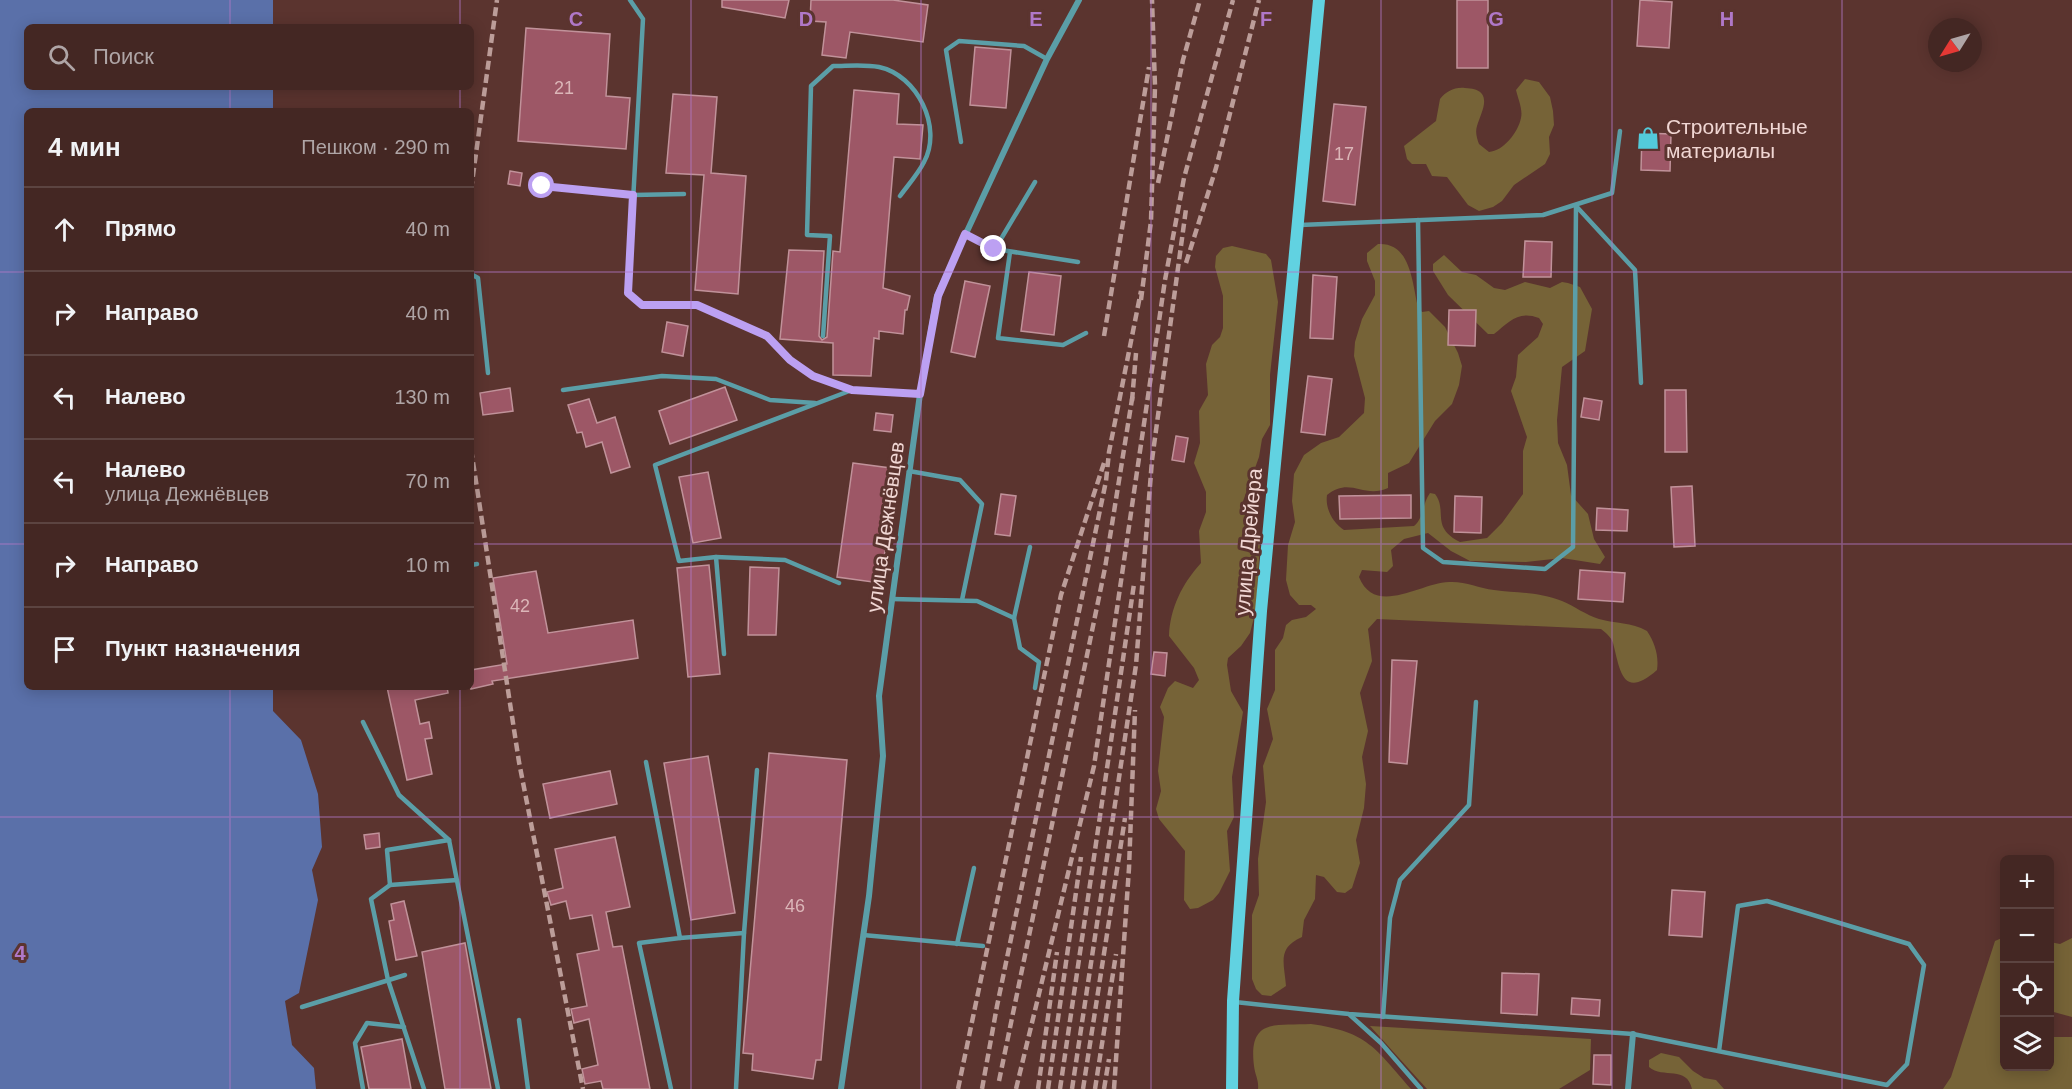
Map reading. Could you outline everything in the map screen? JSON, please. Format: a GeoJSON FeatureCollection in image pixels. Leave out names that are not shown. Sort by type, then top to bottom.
{"type":"FeatureCollection","features":[{"type":"Feature","properties":{"kind":"main road","name":"улица Дрейера"},"geometry":{"type":"LineString","coordinates":[[1232,1089],[1233,1001],[1261,611],[1319,0]]}},
{"type":"Feature","properties":{"kind":"street","name":"улица Дежнёвцев"},"geometry":{"type":"LineString","coordinates":[[841,1089],[864,935],[883,756],[879,696],[920,394],[938,296],[1047,59],[1079,0]]}},
{"type":"Feature","properties":{"kind":"street"},"geometry":{"type":"LineString","coordinates":[[1628,1089],[1633,1034]]}},
{"type":"Feature","properties":{"kind":"lane"},"geometry":{"type":"LineString","coordinates":[[630,0],[643,19],[628,293],[642,305],[697,305],[707,309],[767,336],[790,360],[813,376],[852,390],[920,394]]}},
{"type":"Feature","properties":{"kind":"lane"},"geometry":{"type":"LineString","coordinates":[[961,142],[946,50],[959,41],[1024,46],[1047,59]]}},
{"type":"Feature","properties":{"kind":"lane"},"geometry":{"type":"LineString","coordinates":[[823,336],[830,236],[807,235],[811,86],[832,66],[879,67],[904,78],[920,98],[931,131],[925,161],[900,196]]}},
{"type":"Feature","properties":{"kind":"lane"},"geometry":{"type":"LineString","coordinates":[[1298,225],[1543,215],[1576,206],[1612,193],[1620,132]]}},
{"type":"Feature","properties":{"kind":"lane"},"geometry":{"type":"LineString","coordinates":[[994,249],[1035,182]]}},
{"type":"Feature","properties":{"kind":"lane"},"geometry":{"type":"LineString","coordinates":[[542,186],[633,195],[684,194]]}},
{"type":"Feature","properties":{"kind":"lane"},"geometry":{"type":"LineString","coordinates":[[1418,220],[1423,548],[1443,562],[1545,568],[1573,547],[1576,206]]}},
{"type":"Feature","properties":{"kind":"lane"},"geometry":{"type":"LineString","coordinates":[[1576,206],[1635,270],[1641,383]]}},
{"type":"Feature","properties":{"kind":"lane"},"geometry":{"type":"LineString","coordinates":[[965,234],[994,249],[1078,262]]}},
{"type":"Feature","properties":{"kind":"lane"},"geometry":{"type":"LineString","coordinates":[[1010,252],[998,338],[1063,345],[1086,333]]}},
{"type":"Feature","properties":{"kind":"lane"},"geometry":{"type":"LineString","coordinates":[[474,276],[478,278],[488,373]]}},
{"type":"Feature","properties":{"kind":"lane"},"geometry":{"type":"LineString","coordinates":[[563,390],[662,376],[716,379],[770,400],[817,403]]}},
{"type":"Feature","properties":{"kind":"lane"},"geometry":{"type":"LineString","coordinates":[[839,583],[785,560],[716,557],[679,561],[655,465],[852,390]]}},
{"type":"Feature","properties":{"kind":"lane"},"geometry":{"type":"LineString","coordinates":[[909,471],[960,480],[982,504],[962,600]]}},
{"type":"Feature","properties":{"kind":"lane"},"geometry":{"type":"LineString","coordinates":[[1030,547],[1014,618],[1020,648],[1039,663],[1035,688]]}},
{"type":"Feature","properties":{"kind":"lane"},"geometry":{"type":"LineString","coordinates":[[716,557],[724,654]]}},
{"type":"Feature","properties":{"kind":"lane"},"geometry":{"type":"LineString","coordinates":[[892,599],[977,601],[1014,618]]}},
{"type":"Feature","properties":{"kind":"lane"},"geometry":{"type":"LineString","coordinates":[[1383,1017],[1390,918],[1400,880],[1469,805],[1476,702]]}},
{"type":"Feature","properties":{"kind":"lane"},"geometry":{"type":"LineString","coordinates":[[363,722],[399,795],[448,840],[498,1089]]}},
{"type":"Feature","properties":{"kind":"lane"},"geometry":{"type":"LineString","coordinates":[[646,762],[680,938]]}},
{"type":"Feature","properties":{"kind":"lane"},"geometry":{"type":"LineString","coordinates":[[736,1089],[744,933],[757,770]]}},
{"type":"Feature","properties":{"kind":"lane"},"geometry":{"type":"LineString","coordinates":[[390,885],[387,850],[448,840]]}},
{"type":"Feature","properties":{"kind":"lane"},"geometry":{"type":"LineString","coordinates":[[957,944],[974,868]]}},
{"type":"Feature","properties":{"kind":"lane"},"geometry":{"type":"LineString","coordinates":[[424,1089],[388,980],[371,899],[390,885],[457,880]]}},
{"type":"Feature","properties":{"kind":"lane"},"geometry":{"type":"LineString","coordinates":[[1233,1001],[1383,1017],[1633,1034],[1887,1085],[1907,1064],[1924,965],[1909,944],[1767,901],[1738,906],[1719,1051]]}},
{"type":"Feature","properties":{"kind":"lane"},"geometry":{"type":"LineString","coordinates":[[671,1089],[639,944],[744,933]]}},
{"type":"Feature","properties":{"kind":"lane"},"geometry":{"type":"LineString","coordinates":[[864,935],[983,946]]}},
{"type":"Feature","properties":{"kind":"lane"},"geometry":{"type":"LineString","coordinates":[[302,1007],[405,975]]}},
{"type":"Feature","properties":{"kind":"lane"},"geometry":{"type":"LineString","coordinates":[[1349,1014],[1381,1043],[1421,1089]]}},
{"type":"Feature","properties":{"kind":"lane"},"geometry":{"type":"LineString","coordinates":[[519,1020],[528,1089]]}},
{"type":"Feature","properties":{"kind":"lane"},"geometry":{"type":"LineString","coordinates":[[363,1089],[355,1043],[367,1023],[404,1027]]}},
{"type":"Feature","properties":{"kind":"shaded area"},"geometry":{"type":"Polygon","coordinates":[[[1525,79],[1539,82],[1550,97],[1554,125],[1549,137],[1550,154],[1545,164],[1514,185],[1502,201],[1493,207],[1479,211],[1468,205],[1447,177],[1432,176],[1426,164],[1412,164],[1407,159],[1404,146],[1436,121],[1440,99],[1457,88],[1475,89],[1481,92],[1483,97],[1483,108],[1476,128],[1479,144],[1489,152],[1504,145],[1517,130],[1521,118],[1516,90],[1525,79]]]}},
{"type":"Feature","properties":{"kind":"shaded area"},"geometry":{"type":"Polygon","coordinates":[[[1378,244],[1389,245],[1404,257],[1418,307],[1422,312],[1429,311],[1445,327],[1462,366],[1459,385],[1452,404],[1435,421],[1409,463],[1388,473],[1388,488],[1371,491],[1343,487],[1327,495],[1327,505],[1333,520],[1344,530],[1414,526],[1420,519],[1430,493],[1435,494],[1439,500],[1442,525],[1445,531],[1460,542],[1487,538],[1502,523],[1523,494],[1523,451],[1527,437],[1511,391],[1516,377],[1518,355],[1538,337],[1543,324],[1539,318],[1519,316],[1494,334],[1488,334],[1448,295],[1433,271],[1433,264],[1444,255],[1462,272],[1476,275],[1494,288],[1505,290],[1525,282],[1550,288],[1562,282],[1580,287],[1592,309],[1585,351],[1562,367],[1557,420],[1558,443],[1567,465],[1571,495],[1588,514],[1594,539],[1605,557],[1600,564],[1562,558],[1526,562],[1470,561],[1451,551],[1428,533],[1404,539],[1391,550],[1393,566],[1387,572],[1362,570],[1359,577],[1366,589],[1376,595],[1387,596],[1455,582],[1553,598],[1599,619],[1635,626],[1647,631],[1656,650],[1657,670],[1636,683],[1624,678],[1612,641],[1601,629],[1377,619],[1368,629],[1372,661],[1360,693],[1368,731],[1362,757],[1366,784],[1364,808],[1356,840],[1360,863],[1352,888],[1345,893],[1337,892],[1324,877],[1316,875],[1315,899],[1304,920],[1302,937],[1294,941],[1285,951],[1286,986],[1271,996],[1262,995],[1256,989],[1252,979],[1252,915],[1259,895],[1258,859],[1266,802],[1263,766],[1273,739],[1267,709],[1275,690],[1275,650],[1283,638],[1286,625],[1292,620],[1306,617],[1316,609],[1311,605],[1299,605],[1290,595],[1286,580],[1288,545],[1295,522],[1292,501],[1294,474],[1304,455],[1321,443],[1339,437],[1364,413],[1365,398],[1354,356],[1355,342],[1362,319],[1375,295],[1375,281],[1367,261],[1367,253],[1378,244]]]}},
{"type":"Feature","properties":{"kind":"shaded area"},"geometry":{"type":"Polygon","coordinates":[[[1232,246],[1266,254],[1271,260],[1278,302],[1270,375],[1270,425],[1262,439],[1259,457],[1242,504],[1247,520],[1260,543],[1256,610],[1250,633],[1241,646],[1228,658],[1227,665],[1231,691],[1243,712],[1232,777],[1234,817],[1227,831],[1230,871],[1213,900],[1198,908],[1190,909],[1184,900],[1185,851],[1159,819],[1156,809],[1161,791],[1158,771],[1164,717],[1160,707],[1168,688],[1175,681],[1193,688],[1199,680],[1194,668],[1169,636],[1178,597],[1188,579],[1201,563],[1199,531],[1206,512],[1206,492],[1194,463],[1200,443],[1199,411],[1208,395],[1206,364],[1212,345],[1220,337],[1223,328],[1223,296],[1215,267],[1216,256],[1223,248],[1232,246]]]}},
{"type":"Feature","properties":{"kind":"shaded area"},"geometry":{"type":"Polygon","coordinates":[[[2072,938],[2072,1017],[2054,1012],[2054,943],[2060,944],[2072,938]]]}},
{"type":"Feature","properties":{"kind":"shaded area"},"geometry":{"type":"Polygon","coordinates":[[[2000,939],[2000,1071],[2054,1071],[2054,1037],[2072,1037],[2072,1089],[1943,1089],[1951,1077],[1995,941],[2000,939]]]}},
{"type":"Feature","properties":{"kind":"shaded area"},"geometry":{"type":"Polygon","coordinates":[[[1311,1024],[1346,1032],[1369,1044],[1411,1089],[1258,1089],[1253,1050],[1255,1039],[1260,1032],[1276,1025],[1311,1024]]]}},
{"type":"Feature","properties":{"kind":"shaded area"},"geometry":{"type":"Polygon","coordinates":[[[1370,1026],[1591,1039],[1590,1070],[1559,1089],[1427,1089],[1370,1026]]]}},
{"type":"Feature","properties":{"kind":"shaded area"},"geometry":{"type":"Polygon","coordinates":[[[1661,1053],[1679,1057],[1693,1071],[1704,1078],[1716,1080],[1724,1089],[1692,1089],[1685,1077],[1649,1067],[1649,1060],[1661,1053]]]}},
{"type":"Feature","properties":{"kind":"water"},"geometry":{"type":"Polygon","coordinates":[[[0,0],[273,0],[273,24],[24,24],[24,90],[273,90],[273,108],[24,108],[24,690],[273,690],[273,711],[301,740],[318,794],[322,847],[312,870],[318,900],[299,993],[285,1001],[292,1045],[314,1068],[316,1089],[0,1089],[0,0]]]}},
{"type":"Feature","properties":{"kind":"building"},"geometry":{"type":"Polygon","coordinates":[[[722,0],[789,0],[785,18],[722,7],[722,0]]]}},
{"type":"Feature","properties":{"kind":"building"},"geometry":{"type":"Polygon","coordinates":[[[811,0],[893,0],[928,5],[923,42],[850,32],[846,58],[822,55],[826,22],[810,21],[811,0]]]}},
{"type":"Feature","properties":{"kind":"building"},"geometry":{"type":"Polygon","coordinates":[[[1457,0],[1488,0],[1488,68],[1457,68],[1457,0]]]}},
{"type":"Feature","properties":{"kind":"building"},"geometry":{"type":"Polygon","coordinates":[[[1640,0],[1672,2],[1669,48],[1637,46],[1640,0]]]}},
{"type":"Feature","properties":{"kind":"building"},"geometry":{"type":"Polygon","coordinates":[[[526,28],[610,34],[606,96],[630,98],[626,149],[518,141],[526,28]]]}},
{"type":"Feature","properties":{"kind":"building"},"geometry":{"type":"Polygon","coordinates":[[[975,47],[1011,50],[1006,108],[970,105],[975,47]]]}},
{"type":"Feature","properties":{"kind":"building"},"geometry":{"type":"Polygon","coordinates":[[[854,90],[899,94],[897,124],[923,125],[920,159],[894,157],[883,288],[910,296],[907,310],[905,310],[903,334],[879,331],[879,339],[874,338],[871,376],[833,375],[833,343],[780,339],[789,250],[824,251],[819,336],[822,340],[827,337],[833,251],[840,252],[854,90]]]}},
{"type":"Feature","properties":{"kind":"building"},"geometry":{"type":"Polygon","coordinates":[[[673,94],[717,97],[711,173],[746,176],[738,294],[695,290],[704,175],[666,173],[673,94]]]}},
{"type":"Feature","properties":{"kind":"building"},"geometry":{"type":"Polygon","coordinates":[[[1334,104],[1366,107],[1355,205],[1323,201],[1334,104]]]}},
{"type":"Feature","properties":{"kind":"building"},"geometry":{"type":"Polygon","coordinates":[[[1642,133],[1671,134],[1670,171],[1641,170],[1642,133]]]}},
{"type":"Feature","properties":{"kind":"building"},"geometry":{"type":"Polygon","coordinates":[[[510,171],[522,173],[520,186],[508,184],[510,171]]]}},
{"type":"Feature","properties":{"kind":"building"},"geometry":{"type":"Polygon","coordinates":[[[1525,241],[1552,242],[1551,277],[1523,277],[1525,241]]]}},
{"type":"Feature","properties":{"kind":"building"},"geometry":{"type":"Polygon","coordinates":[[[1029,272],[1061,276],[1054,335],[1021,331],[1029,272]]]}},
{"type":"Feature","properties":{"kind":"building"},"geometry":{"type":"Polygon","coordinates":[[[1313,275],[1337,277],[1333,339],[1310,338],[1313,275]]]}},
{"type":"Feature","properties":{"kind":"building"},"geometry":{"type":"Polygon","coordinates":[[[965,281],[990,286],[975,357],[951,352],[965,281]]]}},
{"type":"Feature","properties":{"kind":"building"},"geometry":{"type":"Polygon","coordinates":[[[1449,310],[1476,310],[1475,346],[1448,345],[1449,310]]]}},
{"type":"Feature","properties":{"kind":"building"},"geometry":{"type":"Polygon","coordinates":[[[667,322],[688,326],[683,356],[662,352],[667,322]]]}},
{"type":"Feature","properties":{"kind":"building"},"geometry":{"type":"Polygon","coordinates":[[[1308,376],[1332,379],[1325,435],[1301,432],[1308,376]]]}},
{"type":"Feature","properties":{"kind":"building"},"geometry":{"type":"Polygon","coordinates":[[[725,387],[737,420],[670,444],[659,411],[725,387]]]}},
{"type":"Feature","properties":{"kind":"building"},"geometry":{"type":"Polygon","coordinates":[[[510,388],[513,411],[483,415],[480,393],[510,388]]]}},
{"type":"Feature","properties":{"kind":"building"},"geometry":{"type":"Polygon","coordinates":[[[1665,390],[1686,390],[1687,452],[1665,452],[1665,390]]]}},
{"type":"Feature","properties":{"kind":"building"},"geometry":{"type":"Polygon","coordinates":[[[1584,398],[1602,401],[1599,420],[1581,417],[1584,398]]]}},
{"type":"Feature","properties":{"kind":"building"},"geometry":{"type":"Polygon","coordinates":[[[589,399],[597,423],[615,417],[630,467],[611,473],[602,442],[586,447],[582,432],[577,433],[568,405],[589,399]]]}},
{"type":"Feature","properties":{"kind":"building"},"geometry":{"type":"Polygon","coordinates":[[[876,413],[893,415],[891,432],[874,430],[876,413]]]}},
{"type":"Feature","properties":{"kind":"building"},"geometry":{"type":"Polygon","coordinates":[[[1176,436],[1188,438],[1184,462],[1172,460],[1176,436]]]}},
{"type":"Feature","properties":{"kind":"building"},"geometry":{"type":"Polygon","coordinates":[[[853,463],[898,469],[880,583],[837,577],[853,463]]]}},
{"type":"Feature","properties":{"kind":"building"},"geometry":{"type":"Polygon","coordinates":[[[708,472],[721,538],[693,543],[679,477],[708,472]]]}},
{"type":"Feature","properties":{"kind":"building"},"geometry":{"type":"Polygon","coordinates":[[[1692,486],[1695,546],[1674,547],[1671,487],[1692,486]]]}},
{"type":"Feature","properties":{"kind":"building"},"geometry":{"type":"Polygon","coordinates":[[[1001,494],[1016,496],[1010,536],[995,534],[1001,494]]]}},
{"type":"Feature","properties":{"kind":"building"},"geometry":{"type":"Polygon","coordinates":[[[1411,495],[1411,518],[1340,519],[1339,496],[1411,495]]]}},
{"type":"Feature","properties":{"kind":"building"},"geometry":{"type":"Polygon","coordinates":[[[1455,496],[1482,497],[1481,533],[1454,532],[1455,496]]]}},
{"type":"Feature","properties":{"kind":"building"},"geometry":{"type":"Polygon","coordinates":[[[1597,508],[1628,510],[1627,531],[1596,530],[1597,508]]]}},
{"type":"Feature","properties":{"kind":"building"},"geometry":{"type":"Polygon","coordinates":[[[709,565],[720,674],[688,677],[677,568],[709,565]]]}},
{"type":"Feature","properties":{"kind":"building"},"geometry":{"type":"Polygon","coordinates":[[[750,567],[779,568],[776,635],[748,635],[750,567]]]}},
{"type":"Feature","properties":{"kind":"building"},"geometry":{"type":"Polygon","coordinates":[[[1580,570],[1625,573],[1623,602],[1578,599],[1580,570]]]}},
{"type":"Feature","properties":{"kind":"building"},"geometry":{"type":"Polygon","coordinates":[[[536,571],[548,633],[633,620],[638,658],[492,681],[493,684],[474,688],[474,670],[507,664],[493,578],[536,571]]]}},
{"type":"Feature","properties":{"kind":"building"},"geometry":{"type":"Polygon","coordinates":[[[1154,652],[1167,653],[1165,676],[1151,674],[1154,652]]]}},
{"type":"Feature","properties":{"kind":"building"},"geometry":{"type":"Polygon","coordinates":[[[1392,660],[1417,661],[1407,764],[1389,762],[1392,660]]]}},
{"type":"Feature","properties":{"kind":"building"},"geometry":{"type":"Polygon","coordinates":[[[388,690],[448,690],[448,693],[415,700],[420,724],[429,722],[432,738],[425,739],[432,774],[407,780],[388,690]]]}},
{"type":"Feature","properties":{"kind":"building"},"geometry":{"type":"Polygon","coordinates":[[[769,753],[847,760],[821,1060],[816,1060],[813,1079],[752,1070],[753,1054],[743,1053],[769,753]]]}},
{"type":"Feature","properties":{"kind":"building"},"geometry":{"type":"Polygon","coordinates":[[[708,756],[735,913],[691,920],[664,763],[708,756]]]}},
{"type":"Feature","properties":{"kind":"building"},"geometry":{"type":"Polygon","coordinates":[[[610,771],[617,804],[550,818],[543,784],[610,771]]]}},
{"type":"Feature","properties":{"kind":"building"},"geometry":{"type":"Polygon","coordinates":[[[379,833],[380,847],[366,849],[364,835],[379,833]]]}},
{"type":"Feature","properties":{"kind":"building"},"geometry":{"type":"Polygon","coordinates":[[[615,837],[630,907],[606,912],[613,947],[622,946],[650,1089],[603,1089],[601,1081],[585,1084],[582,1069],[598,1065],[589,1019],[574,1023],[571,1009],[587,1006],[577,954],[599,950],[592,915],[570,919],[566,901],[551,905],[547,892],[563,888],[555,849],[615,837]]]}},
{"type":"Feature","properties":{"kind":"building"},"geometry":{"type":"Polygon","coordinates":[[[1672,890],[1705,892],[1702,937],[1669,935],[1672,890]]]}},
{"type":"Feature","properties":{"kind":"building"},"geometry":{"type":"Polygon","coordinates":[[[404,901],[417,956],[396,960],[389,921],[394,920],[391,904],[404,901]]]}},
{"type":"Feature","properties":{"kind":"building"},"geometry":{"type":"Polygon","coordinates":[[[465,943],[491,1089],[445,1089],[422,952],[465,943]]]}},
{"type":"Feature","properties":{"kind":"building"},"geometry":{"type":"Polygon","coordinates":[[[1502,973],[1539,974],[1537,1015],[1501,1013],[1502,973]]]}},
{"type":"Feature","properties":{"kind":"building"},"geometry":{"type":"Polygon","coordinates":[[[1572,998],[1600,1000],[1599,1016],[1571,1014],[1572,998]]]}},
{"type":"Feature","properties":{"kind":"building"},"geometry":{"type":"Polygon","coordinates":[[[402,1039],[411,1089],[369,1089],[361,1047],[402,1039]]]}},
{"type":"Feature","properties":{"kind":"building"},"geometry":{"type":"Polygon","coordinates":[[[1594,1055],[1611,1055],[1611,1085],[1593,1084],[1594,1055]]]}},
{"type":"Feature","properties":{"kind":"railway"},"geometry":{"type":"LineString","coordinates":[[474,168],[497,0]]}},
{"type":"Feature","properties":{"kind":"railway"},"geometry":{"type":"LineString","coordinates":[[1141,300],[1151,221],[1155,86],[1152,0]]}},
{"type":"Feature","properties":{"kind":"railway"},"geometry":{"type":"LineString","coordinates":[[1158,183],[1183,60],[1200,0]]}},
{"type":"Feature","properties":{"kind":"railway"},"geometry":{"type":"LineString","coordinates":[[1016,1089],[1094,766],[1165,280],[1184,178],[1233,0]]}},
{"type":"Feature","properties":{"kind":"railway"},"geometry":{"type":"LineString","coordinates":[[1186,263],[1216,168],[1259,0]]}},
{"type":"Feature","properties":{"kind":"railway"},"geometry":{"type":"LineString","coordinates":[[1104,336],[1149,67]]}},
{"type":"Feature","properties":{"kind":"railway"},"geometry":{"type":"LineString","coordinates":[[1072,1089],[1136,665],[1152,460],[1186,209]]}},
{"type":"Feature","properties":{"kind":"railway"},"geometry":{"type":"LineString","coordinates":[[982,1089],[997,1006],[1106,481],[1109,452],[1141,291]]}},
{"type":"Feature","properties":{"kind":"railway"},"geometry":{"type":"LineString","coordinates":[[1132,401],[1136,353]]}},
{"type":"Feature","properties":{"kind":"railway"},"geometry":{"type":"LineString","coordinates":[[999,1081],[1105,568],[1133,393]]}},
{"type":"Feature","properties":{"kind":"railway"},"geometry":{"type":"LineString","coordinates":[[958,1089],[1061,595],[1104,463]]}},
{"type":"Feature","properties":{"kind":"railway"},"geometry":{"type":"LineString","coordinates":[[474,469],[519,762],[583,1089]]}},
{"type":"Feature","properties":{"kind":"railway"},"geometry":{"type":"LineString","coordinates":[[1060,1089],[1134,584]]}},
{"type":"Feature","properties":{"kind":"railway"},"geometry":{"type":"LineString","coordinates":[[1114,1089],[1129,868],[1135,710]]}},
{"type":"Feature","properties":{"kind":"railway"},"geometry":{"type":"LineString","coordinates":[[1083,1089],[1125,818]]}},
{"type":"Feature","properties":{"kind":"railway"},"geometry":{"type":"LineString","coordinates":[[1048,1089],[1081,857]]}},
{"type":"Feature","properties":{"kind":"railway"},"geometry":{"type":"LineString","coordinates":[[1038,1089],[1057,952]]}},
{"type":"Feature","properties":{"kind":"railway"},"geometry":{"type":"LineString","coordinates":[[1095,1089],[1116,954]]}},
{"type":"Feature","properties":{"kind":"railway"},"geometry":{"type":"LineString","coordinates":[[1104,1089],[1109,1059]]}},
{"type":"Feature","properties":{"kind":"place","name":"Строительные материалы"},"geometry":{"type":"Point","coordinates":[1648,138]}},
{"type":"Feature","properties":{"kind":"route"},"geometry":{"type":"LineString","coordinates":[[542,186],[633,195],[628,293],[642,305],[697,305],[767,336],[790,360],[813,376],[852,390],[920,394],[938,296],[965,234],[994,249]]}}]}
